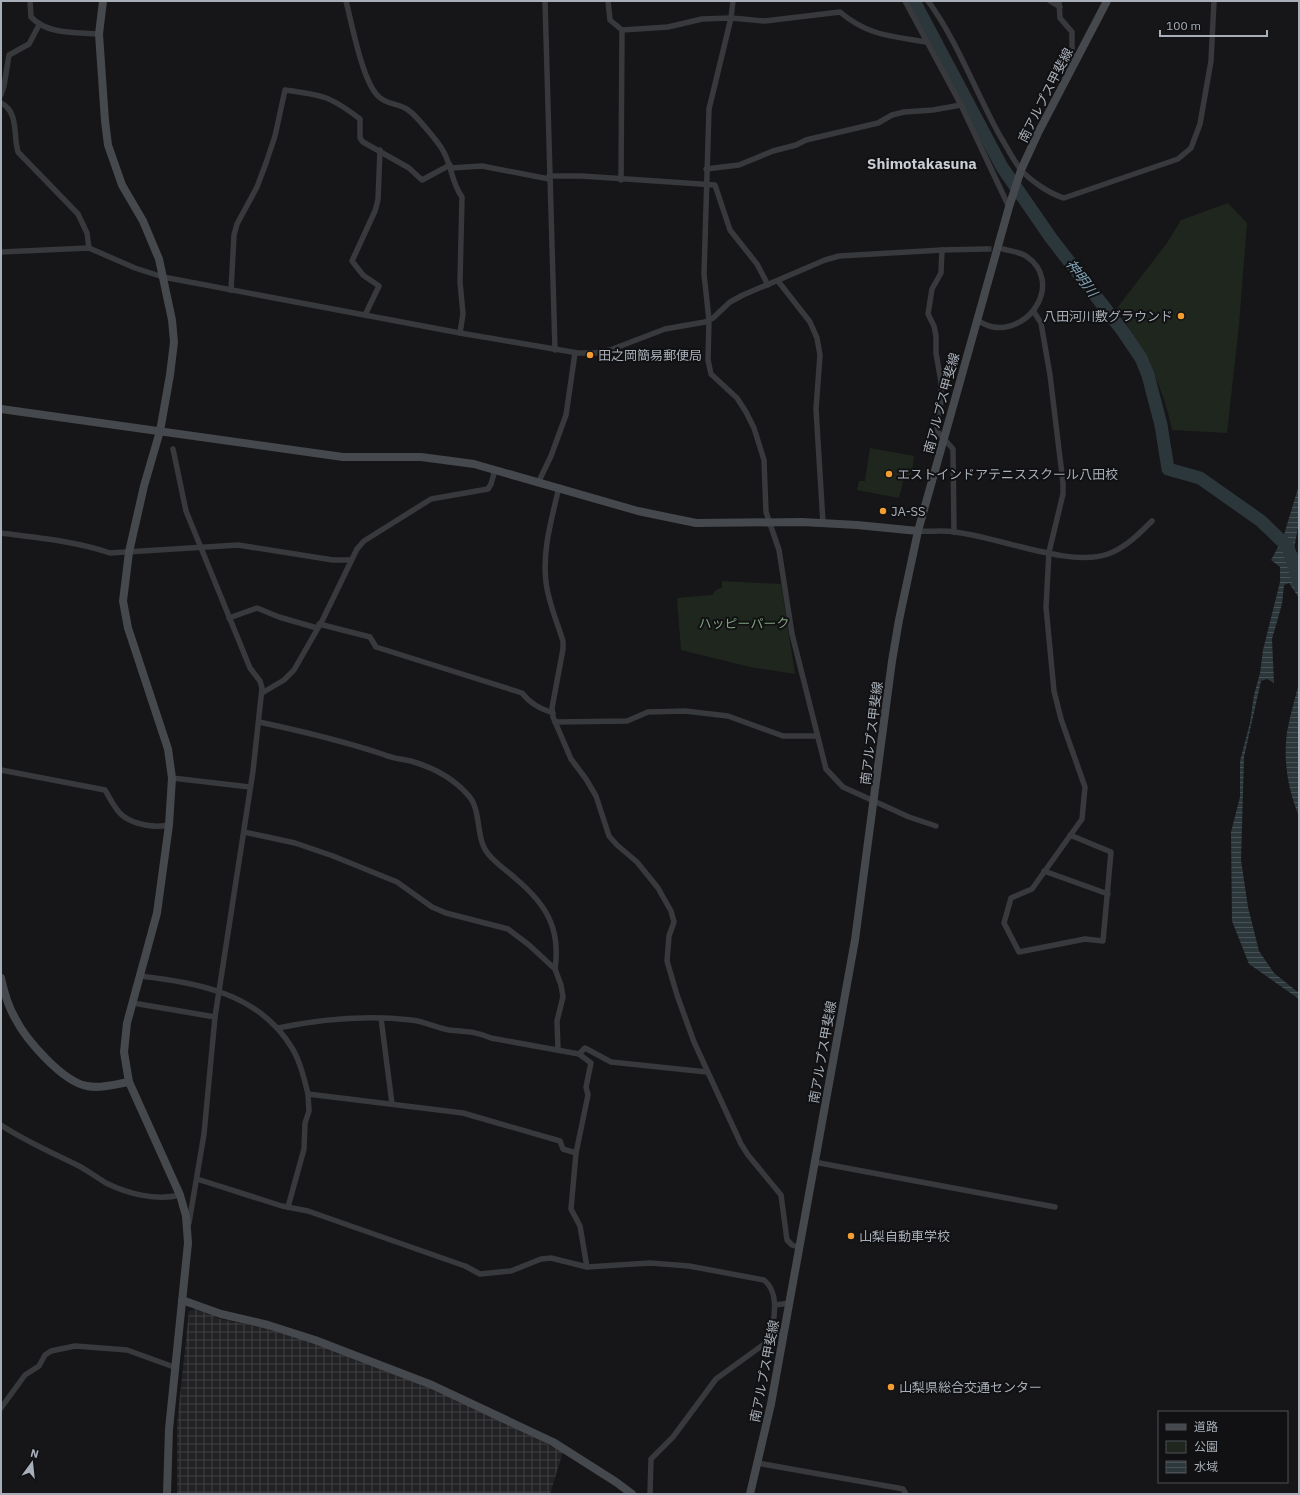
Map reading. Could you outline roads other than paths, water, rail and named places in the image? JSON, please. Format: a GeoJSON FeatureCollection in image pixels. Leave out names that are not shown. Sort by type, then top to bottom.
{"type":"FeatureCollection","features":[{"type":"Feature","properties":{"kind":"street"},"geometry":{"type":"LineString","coordinates":[[30,1],[31,17],[39,25],[51,30],[99,34]]}},
{"type":"Feature","properties":{"kind":"street"},"geometry":{"type":"LineString","coordinates":[[103,1],[99,34],[108,145],[122,185],[153,242],[163,277],[172,320],[174,342],[160,431],[144,486],[129,552],[123,601],[128,628],[168,748],[172,778],[169,825],[157,913],[127,1023],[124,1052],[130,1082],[180,1196],[188,1227]]}},
{"type":"Feature","properties":{"kind":"street"},"geometry":{"type":"LineString","coordinates":[[346,1],[362,62],[374,91],[378,97],[385,101],[409,110],[442,149],[450,167],[456,190],[462,197],[460,282],[464,314],[460,333]]}},
{"type":"Feature","properties":{"kind":"street"},"geometry":{"type":"LineString","coordinates":[[545,1],[555,350]]}},
{"type":"Feature","properties":{"kind":"street"},"geometry":{"type":"LineString","coordinates":[[608,1],[610,20],[622,30],[668,27],[702,19],[731,18],[765,21],[840,12],[863,29],[878,34],[926,42]]}},
{"type":"Feature","properties":{"kind":"street"},"geometry":{"type":"LineString","coordinates":[[733,1],[731,18],[709,109],[704,274],[708,320],[708,360],[711,374],[736,398],[754,428],[764,460],[766,512],[779,550],[792,634],[826,770],[842,787],[909,817],[936,826]]}},
{"type":"Feature","properties":{"kind":"street"},"geometry":{"type":"LineString","coordinates":[[905,1],[961,105],[1008,207]]}},
{"type":"Feature","properties":{"kind":"street"},"geometry":{"type":"LineString","coordinates":[[928,1],[942,20],[988,113],[1021,172],[1057,196],[1064,198],[1178,159],[1185,154],[1194,142],[1201,116],[1211,61],[1214,1]]}},
{"type":"Feature","properties":{"kind":"street"},"geometry":{"type":"LineString","coordinates":[[1050,1],[1060,4],[1060,18],[1072,32],[1072,69]]}},
{"type":"Feature","properties":{"kind":"street","name":"南アルプス甲斐線"},"geometry":{"type":"LineString","coordinates":[[750,1494],[771,1404],[790,1303],[798,1247],[855,940],[899,620],[918,532],[1008,207],[1038,133],[1107,1]]}},
{"type":"Feature","properties":{"kind":"street"},"geometry":{"type":"LineString","coordinates":[[1,95],[9,55],[29,44],[39,25]]}},
{"type":"Feature","properties":{"kind":"street"},"geometry":{"type":"LineString","coordinates":[[621,180],[622,30]]}},
{"type":"Feature","properties":{"kind":"street"},"geometry":{"type":"LineString","coordinates":[[231,290],[234,235],[237,224],[257,188],[266,164],[275,136],[286,90],[317,94],[339,102],[360,119],[360,138],[363,142],[380,150],[409,168],[422,180],[450,167],[482,166],[549,177],[582,176],[621,180],[715,185],[730,230],[757,264],[768,285]]}},
{"type":"Feature","properties":{"kind":"street"},"geometry":{"type":"LineString","coordinates":[[1,103],[10,110],[13,116],[15,142],[18,152],[78,214],[87,233],[89,248]]}},
{"type":"Feature","properties":{"kind":"street"},"geometry":{"type":"LineString","coordinates":[[706,169],[739,165],[773,151],[796,145],[806,140],[878,123],[892,115],[904,112],[933,110],[961,105]]}},
{"type":"Feature","properties":{"kind":"street"},"geometry":{"type":"LineString","coordinates":[[365,315],[379,286],[363,275],[352,261],[375,211],[378,200],[380,150]]}},
{"type":"Feature","properties":{"kind":"street"},"geometry":{"type":"LineString","coordinates":[[1,252],[89,248],[135,268],[163,277],[555,350],[574,353],[595,353],[610,350],[665,329],[708,320],[730,302],[825,260],[839,256],[986,249]]}},
{"type":"Feature","properties":{"kind":"street"},"geometry":{"type":"LineString","coordinates":[[942,250],[941,273],[932,289],[928,314],[935,331],[936,353],[942,382],[941,402],[937,426],[938,432],[953,449],[954,532]]}},
{"type":"Feature","properties":{"kind":"street"},"geometry":{"type":"LineString","coordinates":[[976,320],[993,327],[1008,326],[1022,321],[1034,312],[1038,306],[1042,292],[1041,274],[1026,256],[1003,250]]}},
{"type":"Feature","properties":{"kind":"street"},"geometry":{"type":"LineString","coordinates":[[778,281],[810,322],[817,338],[820,355],[816,409],[823,523]]}},
{"type":"Feature","properties":{"kind":"street"},"geometry":{"type":"LineString","coordinates":[[1034,312],[1041,323],[1050,375],[1063,483],[1063,494],[1049,552],[1046,606],[1054,691],[1061,718],[1085,787],[1082,819],[1070,835],[1044,871],[1032,889],[1011,898],[1004,919],[1006,928],[1019,952],[1085,939],[1103,941],[1111,852],[1070,835]]}},
{"type":"Feature","properties":{"kind":"street"},"geometry":{"type":"LineString","coordinates":[[539,481],[551,456],[566,415],[574,353]]}},
{"type":"Feature","properties":{"kind":"street"},"geometry":{"type":"LineString","coordinates":[[1,409],[343,457],[421,457],[474,464],[539,481],[638,511],[696,523],[823,523],[869,526],[918,532],[954,532],[1075,557],[1094,557],[1107,554],[1136,537],[1152,521]]}},
{"type":"Feature","properties":{"kind":"street"},"geometry":{"type":"LineString","coordinates":[[167,1494],[169,1429],[174,1367],[188,1243],[188,1227],[204,1134],[218,991],[244,832],[262,693],[260,681],[250,668],[186,511],[173,449]]}},
{"type":"Feature","properties":{"kind":"street"},"geometry":{"type":"LineString","coordinates":[[262,693],[284,680],[294,670],[351,560],[357,549],[364,541],[431,499],[488,489],[495,470]]}},
{"type":"Feature","properties":{"kind":"street"},"geometry":{"type":"LineString","coordinates":[[559,487],[547,538],[546,555],[546,582],[563,641],[563,649],[552,708],[555,722],[571,759],[586,779],[596,796],[609,836],[617,846],[638,862],[658,888],[671,911],[674,922],[669,936],[669,967],[681,1007],[707,1072],[741,1144],[757,1167],[781,1195],[786,1240],[792,1245],[798,1247]]}},
{"type":"Feature","properties":{"kind":"street"},"geometry":{"type":"LineString","coordinates":[[1,533],[66,542],[91,547],[110,553],[238,545],[333,560],[351,560]]}},
{"type":"Feature","properties":{"kind":"street"},"geometry":{"type":"LineString","coordinates":[[229,618],[257,608],[279,617],[370,637],[376,647],[522,693],[538,708],[553,713]]}},
{"type":"Feature","properties":{"kind":"street"},"geometry":{"type":"LineString","coordinates":[[555,722],[627,721],[648,712],[685,711],[728,716],[784,736],[817,736]]}},
{"type":"Feature","properties":{"kind":"street"},"geometry":{"type":"LineString","coordinates":[[259,722],[301,730],[434,769],[468,795],[475,805],[482,841],[489,856],[538,900],[550,918],[557,943],[555,969]]}},
{"type":"Feature","properties":{"kind":"street"},"geometry":{"type":"LineString","coordinates":[[1,770],[105,790],[112,803],[123,816],[148,825],[161,827],[169,825]]}},
{"type":"Feature","properties":{"kind":"street"},"geometry":{"type":"LineString","coordinates":[[172,778],[250,787]]}},
{"type":"Feature","properties":{"kind":"street"},"geometry":{"type":"LineString","coordinates":[[244,832],[295,843],[333,856],[397,882],[432,907],[446,913],[508,929],[530,945],[555,969],[561,984],[563,997],[557,1021],[558,1050]]}},
{"type":"Feature","properties":{"kind":"street"},"geometry":{"type":"LineString","coordinates":[[1044,871],[1108,894]]}},
{"type":"Feature","properties":{"kind":"street"},"geometry":{"type":"LineString","coordinates":[[140,976],[197,984],[218,991],[250,1006],[270,1020],[278,1028],[292,1048],[302,1071],[308,1094],[309,1111],[305,1123],[304,1149],[288,1207]]}},
{"type":"Feature","properties":{"kind":"street"},"geometry":{"type":"LineString","coordinates":[[1,978],[4,993],[16,1020],[35,1046],[62,1073],[74,1082],[86,1086],[98,1087],[130,1082]]}},
{"type":"Feature","properties":{"kind":"street"},"geometry":{"type":"LineString","coordinates":[[132,1003],[215,1016]]}},
{"type":"Feature","properties":{"kind":"street"},"geometry":{"type":"LineString","coordinates":[[278,1028],[330,1019],[381,1018],[412,1020],[432,1024],[448,1030],[478,1032],[491,1038],[578,1054],[591,1063],[586,1087],[588,1095],[576,1153],[572,1209],[580,1226],[587,1267]]}},
{"type":"Feature","properties":{"kind":"street"},"geometry":{"type":"LineString","coordinates":[[381,1018],[392,1104]]}},
{"type":"Feature","properties":{"kind":"street"},"geometry":{"type":"LineString","coordinates":[[578,1054],[585,1048],[611,1062],[707,1072]]}},
{"type":"Feature","properties":{"kind":"street"},"geometry":{"type":"LineString","coordinates":[[308,1094],[463,1113],[560,1141],[563,1149],[576,1153]]}},
{"type":"Feature","properties":{"kind":"street"},"geometry":{"type":"LineString","coordinates":[[3,1128],[80,1166],[107,1183],[144,1196],[167,1199],[180,1196]]}},
{"type":"Feature","properties":{"kind":"street"},"geometry":{"type":"LineString","coordinates":[[814,1162],[1055,1207]]}},
{"type":"Feature","properties":{"kind":"street"},"geometry":{"type":"LineString","coordinates":[[197,1179],[288,1207],[308,1211],[459,1264],[480,1274],[506,1272],[541,1259],[551,1258],[587,1267],[650,1263],[688,1266],[764,1280],[768,1284],[775,1305],[771,1338]]}},
{"type":"Feature","properties":{"kind":"street"},"geometry":{"type":"LineString","coordinates":[[182,1300],[222,1314],[268,1325],[315,1340],[432,1386],[553,1442],[616,1482],[632,1494]]}},
{"type":"Feature","properties":{"kind":"street"},"geometry":{"type":"LineString","coordinates":[[775,1305],[790,1303]]}},
{"type":"Feature","properties":{"kind":"street"},"geometry":{"type":"LineString","coordinates":[[650,1494],[651,1459],[673,1437],[713,1382],[785,1329]]}},
{"type":"Feature","properties":{"kind":"street"},"geometry":{"type":"LineString","coordinates":[[1,1408],[25,1375],[40,1366],[45,1354],[51,1351],[75,1346],[127,1350],[174,1367]]}},
{"type":"Feature","properties":{"kind":"street"},"geometry":{"type":"LineString","coordinates":[[757,1463],[898,1488],[903,1490],[906,1494]]}},
{"type":"Feature","properties":{"kind":"water"},"geometry":{"type":"Polygon","coordinates":[[[1299,485],[1299,522],[1294,549],[1299,555],[1299,598],[1289,583],[1284,585],[1282,604],[1272,639],[1274,683],[1267,679],[1261,681],[1244,757],[1241,860],[1248,907],[1259,951],[1274,973],[1299,993],[1299,999],[1249,964],[1232,921],[1231,832],[1240,797],[1240,761],[1250,723],[1263,650],[1280,582],[1280,567],[1271,560],[1283,538],[1299,485]]]}},
{"type":"Feature","properties":{"kind":"water"},"geometry":{"type":"Polygon","coordinates":[[[1299,683],[1299,816],[1287,775],[1286,743],[1291,713],[1299,683]]]}},
{"type":"Feature","properties":{"kind":"waterway","name":"神明川"},"geometry":{"type":"LineString","coordinates":[[914,1],[1002,167],[1051,238],[1122,330],[1141,358],[1148,375],[1161,425],[1168,469],[1200,478],[1261,521],[1288,547],[1299,583]]}},
{"type":"Feature","properties":{"kind":"tunnel"},"geometry":{"type":"LineString","coordinates":[[986,249],[1000,249]]}},
{"type":"Feature","properties":{"kind":"place","name":"八田河川敷グラウンド"},"geometry":{"type":"Point","coordinates":[1181,316]}},
{"type":"Feature","properties":{"kind":"place","name":"田之岡簡易郵便局"},"geometry":{"type":"Point","coordinates":[590,355]}},
{"type":"Feature","properties":{"kind":"place","name":"エストインドアテニススクール八田校"},"geometry":{"type":"Point","coordinates":[889,474]}},
{"type":"Feature","properties":{"kind":"place","name":"JA-SS"},"geometry":{"type":"Point","coordinates":[883,511]}},
{"type":"Feature","properties":{"kind":"place","name":"山梨自動車学校"},"geometry":{"type":"Point","coordinates":[851,1236]}},
{"type":"Feature","properties":{"kind":"place","name":"山梨県総合交通センター"},"geometry":{"type":"Point","coordinates":[891,1387]}},
{"type":"Feature","properties":{"kind":"district","name":"Shimotakasuna"},"geometry":{"type":"Point","coordinates":[922,164]}},
{"type":"Feature","properties":{"kind":"park label","name":"ハッピーパーク"},"geometry":{"type":"Point","coordinates":[744,623]}}]}
